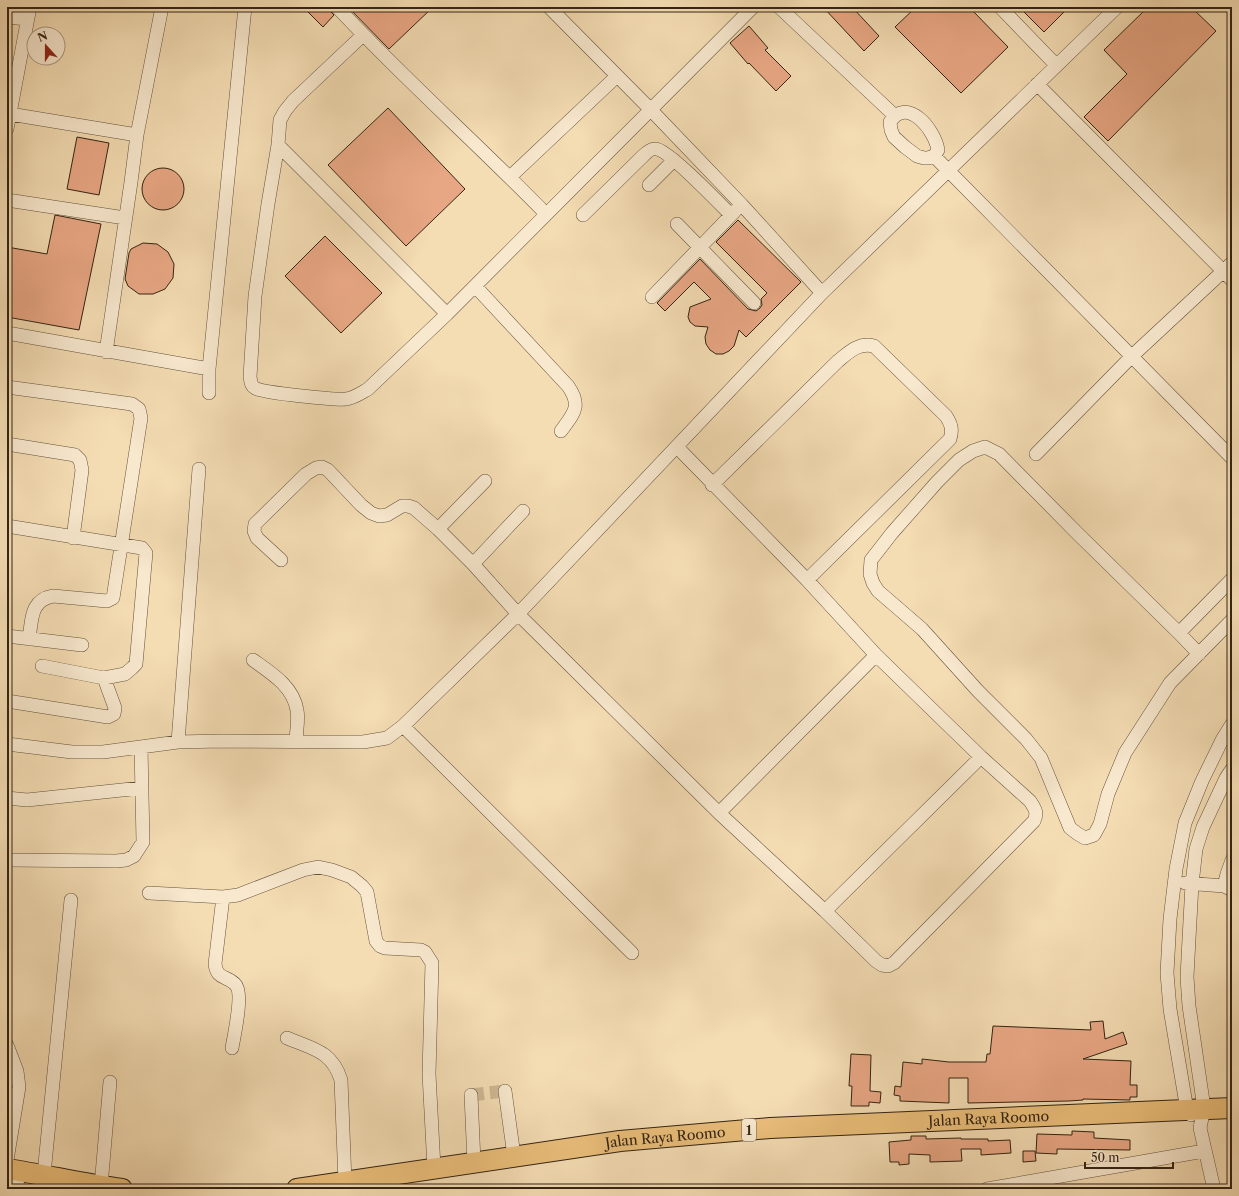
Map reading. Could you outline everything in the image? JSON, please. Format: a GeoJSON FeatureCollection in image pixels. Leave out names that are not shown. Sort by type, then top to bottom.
{"type":"FeatureCollection","features":[{"type":"Feature","properties":{"kind":"highway","name":"1"},"geometry":{"type":"LineString","coordinates":[[1195,1109],[1232,1108]]}},
{"type":"Feature","properties":{"kind":"highway","name":"Jalan Raya Roomo"},"geometry":{"type":"LineString","coordinates":[[298,1189],[620,1141],[770,1128],[1195,1109]]}},
{"type":"Feature","properties":{"kind":"highway"},"geometry":{"type":"LineString","coordinates":[[12,1172],[44,1174],[88,1186],[122,1189]]}},
{"type":"Feature","properties":{"kind":"street"},"geometry":{"type":"LineString","coordinates":[[106,352],[137,135],[162,7]]}},
{"type":"Feature","properties":{"kind":"street"},"geometry":{"type":"LineString","coordinates":[[209,393],[209,369],[245,7]]}},
{"type":"Feature","properties":{"kind":"street"},"geometry":{"type":"LineString","coordinates":[[337,7],[397,70],[510,177],[546,214]]}},
{"type":"Feature","properties":{"kind":"street"},"geometry":{"type":"LineString","coordinates":[[549,7],[742,205],[822,293]]}},
{"type":"Feature","properties":{"kind":"street"},"geometry":{"type":"LineString","coordinates":[[363,35],[292,101],[280,120],[278,145],[254,296],[250,378],[251,384],[254,388],[270,392],[336,400],[348,399],[368,389],[447,314],[753,7]]}},
{"type":"Feature","properties":{"kind":"street"},"geometry":{"type":"LineString","coordinates":[[779,7],[894,115]]}},
{"type":"Feature","properties":{"kind":"street"},"geometry":{"type":"LineString","coordinates":[[1000,7],[1056,65]]}},
{"type":"Feature","properties":{"kind":"street"},"geometry":{"type":"LineString","coordinates":[[7,744],[72,752],[103,752],[178,742],[363,742],[387,738],[403,726],[518,614],[822,293],[1117,7]]}},
{"type":"Feature","properties":{"kind":"street"},"geometry":{"type":"LineString","coordinates":[[7,17],[29,13],[7,129]]}},
{"type":"Feature","properties":{"kind":"street"},"geometry":{"type":"LineString","coordinates":[[510,177],[617,76]]}},
{"type":"Feature","properties":{"kind":"street"},"geometry":{"type":"LineString","coordinates":[[1036,454],[1132,356],[1229,271],[1037,84]]}},
{"type":"Feature","properties":{"kind":"street"},"geometry":{"type":"LineString","coordinates":[[902,112],[910,112],[919,118],[935,138],[938,150],[934,156],[928,158],[917,156],[894,137],[890,122],[894,115],[902,112]]}},
{"type":"Feature","properties":{"kind":"street"},"geometry":{"type":"LineString","coordinates":[[10,114],[137,135]]}},
{"type":"Feature","properties":{"kind":"street"},"geometry":{"type":"LineString","coordinates":[[278,145],[447,314]]}},
{"type":"Feature","properties":{"kind":"street"},"geometry":{"type":"LineString","coordinates":[[583,215],[643,156],[650,150],[656,148],[663,151],[674,160],[731,215]]}},
{"type":"Feature","properties":{"kind":"street"},"geometry":{"type":"LineString","coordinates":[[934,156],[1232,458]]}},
{"type":"Feature","properties":{"kind":"street"},"geometry":{"type":"LineString","coordinates":[[649,185],[674,160]]}},
{"type":"Feature","properties":{"kind":"street"},"geometry":{"type":"LineString","coordinates":[[7,200],[125,218]]}},
{"type":"Feature","properties":{"kind":"street"},"geometry":{"type":"LineString","coordinates":[[652,297],[742,205]]}},
{"type":"Feature","properties":{"kind":"street"},"geometry":{"type":"LineString","coordinates":[[677,224],[754,303]]}},
{"type":"Feature","properties":{"kind":"street"},"geometry":{"type":"LineString","coordinates":[[475,286],[568,386],[574,395],[576,404],[571,416],[561,431]]}},
{"type":"Feature","properties":{"kind":"street"},"geometry":{"type":"LineString","coordinates":[[7,333],[106,352],[209,369]]}},
{"type":"Feature","properties":{"kind":"street"},"geometry":{"type":"LineString","coordinates":[[712,484],[848,352],[866,344],[874,346],[946,416],[951,424],[952,432],[950,439],[807,580]]}},
{"type":"Feature","properties":{"kind":"street"},"geometry":{"type":"LineString","coordinates":[[7,387],[132,404],[139,409],[141,418],[113,598],[107,600],[53,596],[46,597],[40,600],[36,606],[29,639]]}},
{"type":"Feature","properties":{"kind":"street"},"geometry":{"type":"LineString","coordinates":[[7,444],[75,455],[80,460],[82,470],[73,538]]}},
{"type":"Feature","properties":{"kind":"street"},"geometry":{"type":"LineString","coordinates":[[281,560],[257,538],[254,531],[255,524],[306,474],[316,468],[322,467],[328,470],[361,505],[371,513],[379,516],[387,515],[402,506],[414,508],[438,529],[473,564],[518,614],[719,813],[825,911],[876,961],[882,965],[888,966],[894,963],[1034,821],[1036,815],[1030,801],[981,757],[876,656],[807,580],[677,447]]}},
{"type":"Feature","properties":{"kind":"street"},"geometry":{"type":"LineString","coordinates":[[1199,654],[999,454],[985,447],[973,450],[942,476],[892,533],[872,560],[870,574],[872,583],[878,591],[922,629],[978,691],[1026,739],[1041,758],[1070,828],[1085,838],[1094,835],[1100,824],[1108,794],[1125,753],[1170,683],[1199,654],[1232,620]]}},
{"type":"Feature","properties":{"kind":"street"},"geometry":{"type":"LineString","coordinates":[[178,742],[199,469]]}},
{"type":"Feature","properties":{"kind":"street"},"geometry":{"type":"LineString","coordinates":[[438,529],[485,481]]}},
{"type":"Feature","properties":{"kind":"street"},"geometry":{"type":"LineString","coordinates":[[473,564],[523,511]]}},
{"type":"Feature","properties":{"kind":"street"},"geometry":{"type":"LineString","coordinates":[[7,526],[120,546],[142,548],[146,553],[136,664],[125,674],[104,678],[42,666]]}},
{"type":"Feature","properties":{"kind":"street"},"geometry":{"type":"LineString","coordinates":[[1179,633],[1232,579]]}},
{"type":"Feature","properties":{"kind":"street"},"geometry":{"type":"LineString","coordinates":[[7,636],[82,645]]}},
{"type":"Feature","properties":{"kind":"street"},"geometry":{"type":"LineString","coordinates":[[719,813],[876,656]]}},
{"type":"Feature","properties":{"kind":"street"},"geometry":{"type":"LineString","coordinates":[[253,660],[277,678],[292,694],[298,711],[296,742]]}},
{"type":"Feature","properties":{"kind":"street"},"geometry":{"type":"LineString","coordinates":[[7,701],[108,716],[114,714],[115,708],[104,678]]}},
{"type":"Feature","properties":{"kind":"street"},"geometry":{"type":"LineString","coordinates":[[1214,1189],[1170,1009],[1167,973],[1170,918],[1185,823],[1209,767],[1222,740],[1232,724]]}},
{"type":"Feature","properties":{"kind":"street"},"geometry":{"type":"LineString","coordinates":[[403,726],[632,953]]}},
{"type":"Feature","properties":{"kind":"street"},"geometry":{"type":"LineString","coordinates":[[7,860],[116,861],[126,860],[134,856],[143,842],[141,747]]}},
{"type":"Feature","properties":{"kind":"street"},"geometry":{"type":"LineString","coordinates":[[825,911],[981,757]]}},
{"type":"Feature","properties":{"kind":"street"},"geometry":{"type":"LineString","coordinates":[[1195,1109],[1187,977],[1192,884],[1196,849],[1203,827],[1226,778],[1232,769]]}},
{"type":"Feature","properties":{"kind":"street"},"geometry":{"type":"LineString","coordinates":[[7,798],[27,800],[141,788]]}},
{"type":"Feature","properties":{"kind":"street"},"geometry":{"type":"LineString","coordinates":[[1175,882],[1228,888],[1227,874],[1232,860]]}},
{"type":"Feature","properties":{"kind":"street"},"geometry":{"type":"LineString","coordinates":[[149,893],[223,897],[238,895],[303,870],[318,867],[351,877],[362,886],[367,892],[376,942],[385,948],[421,950],[426,952],[432,963],[429,1074],[434,1168]]}},
{"type":"Feature","properties":{"kind":"street"},"geometry":{"type":"LineString","coordinates":[[223,897],[215,964],[216,971],[235,984],[239,993],[232,1048]]}},
{"type":"Feature","properties":{"kind":"street"},"geometry":{"type":"LineString","coordinates":[[44,1174],[71,900]]}},
{"type":"Feature","properties":{"kind":"street"},"geometry":{"type":"LineString","coordinates":[[1170,1009],[1189,1006]]}},
{"type":"Feature","properties":{"kind":"street"},"geometry":{"type":"LineString","coordinates":[[288,1038],[327,1055],[338,1069],[341,1080],[345,1182]]}},
{"type":"Feature","properties":{"kind":"street"},"geometry":{"type":"LineString","coordinates":[[7,1045],[17,1071],[19,1087],[12,1172]]}},
{"type":"Feature","properties":{"kind":"street"},"geometry":{"type":"LineString","coordinates":[[88,1186],[110,1082]]}},
{"type":"Feature","properties":{"kind":"street"},"geometry":{"type":"LineString","coordinates":[[504,1091],[514,1156]]}},
{"type":"Feature","properties":{"kind":"street"},"geometry":{"type":"LineString","coordinates":[[471,1095],[474,1162]]}},
{"type":"Feature","properties":{"kind":"street"},"geometry":{"type":"LineString","coordinates":[[987,1189],[1204,1152]]}},
{"type":"Feature","properties":{"kind":"building"},"geometry":{"type":"Polygon","coordinates":[[[303,7],[329,7],[334,15],[323,27],[303,7]]]}},
{"type":"Feature","properties":{"kind":"building"},"geometry":{"type":"Polygon","coordinates":[[[348,7],[433,7],[389,49],[348,7]]]}},
{"type":"Feature","properties":{"kind":"building"},"geometry":{"type":"Polygon","coordinates":[[[823,7],[852,7],[879,36],[864,51],[823,7]]]}},
{"type":"Feature","properties":{"kind":"building"},"geometry":{"type":"Polygon","coordinates":[[[916,7],[969,7],[1008,47],[961,93],[895,27],[916,7]]]}},
{"type":"Feature","properties":{"kind":"building"},"geometry":{"type":"Polygon","coordinates":[[[1019,7],[1069,7],[1044,32],[1019,7]]]}},
{"type":"Feature","properties":{"kind":"building"},"geometry":{"type":"Polygon","coordinates":[[[1148,7],[1191,7],[1216,31],[1108,141],[1084,117],[1127,74],[1104,50],[1148,7]]]}},
{"type":"Feature","properties":{"kind":"building"},"geometry":{"type":"Polygon","coordinates":[[[749,26],[768,48],[765,50],[791,76],[776,91],[749,63],[748,64],[730,43],[749,26]]]}},
{"type":"Feature","properties":{"kind":"building"},"geometry":{"type":"Polygon","coordinates":[[[388,108],[465,189],[406,246],[328,165],[388,108]]]}},
{"type":"Feature","properties":{"kind":"building"},"geometry":{"type":"Polygon","coordinates":[[[77,137],[109,143],[99,195],[67,189],[77,137]]]}},
{"type":"Feature","properties":{"kind":"building"},"geometry":{"type":"Polygon","coordinates":[[[159,168],[167,168],[175,171],[181,177],[184,189],[181,201],[175,207],[167,210],[159,210],[151,207],[145,201],[142,193],[142,185],[145,177],[151,171],[159,168]]]}},
{"type":"Feature","properties":{"kind":"building"},"geometry":{"type":"Polygon","coordinates":[[[55,215],[101,224],[79,330],[7,317],[7,247],[47,254],[55,215]]]}},
{"type":"Feature","properties":{"kind":"building"},"geometry":{"type":"Polygon","coordinates":[[[738,220],[801,282],[746,337],[739,330],[734,346],[723,354],[716,354],[710,350],[706,344],[705,337],[708,327],[695,326],[690,322],[688,317],[690,307],[711,299],[694,282],[665,311],[657,303],[700,259],[748,309],[756,311],[760,308],[762,305],[761,299],[767,293],[716,242],[738,220]]]}},
{"type":"Feature","properties":{"kind":"building"},"geometry":{"type":"Polygon","coordinates":[[[325,236],[382,293],[341,333],[285,276],[325,236]]]}},
{"type":"Feature","properties":{"kind":"building"},"geometry":{"type":"Polygon","coordinates":[[[143,243],[157,244],[168,252],[174,264],[173,278],[165,289],[153,294],[139,294],[128,286],[125,279],[131,249],[143,243]]]}},
{"type":"Feature","properties":{"kind":"building"},"geometry":{"type":"Polygon","coordinates":[[[1103,1021],[1105,1039],[1123,1032],[1127,1044],[1083,1059],[1131,1061],[1130,1085],[1137,1085],[1137,1097],[1130,1097],[1130,1100],[1083,1099],[1069,1101],[968,1103],[968,1078],[949,1078],[949,1103],[900,1101],[900,1096],[894,1095],[895,1086],[901,1087],[903,1062],[922,1064],[922,1059],[949,1062],[986,1062],[987,1054],[990,1054],[993,1026],[1091,1030],[1090,1022],[1103,1021]]]}},
{"type":"Feature","properties":{"kind":"building"},"geometry":{"type":"Polygon","coordinates":[[[851,1054],[871,1055],[870,1091],[881,1092],[880,1103],[869,1102],[869,1106],[851,1106],[852,1086],[849,1086],[851,1054]]]}},
{"type":"Feature","properties":{"kind":"building"},"geometry":{"type":"Polygon","coordinates":[[[1072,1131],[1094,1132],[1094,1138],[1130,1140],[1130,1150],[1057,1149],[1057,1154],[1036,1153],[1037,1134],[1072,1135],[1072,1131]]]}},
{"type":"Feature","properties":{"kind":"building"},"geometry":{"type":"Polygon","coordinates":[[[911,1136],[926,1136],[926,1139],[961,1138],[988,1139],[988,1141],[1010,1140],[1011,1153],[981,1155],[981,1149],[961,1149],[962,1161],[930,1162],[930,1155],[909,1154],[909,1164],[899,1165],[899,1162],[890,1162],[889,1142],[911,1140],[911,1136]]]}},
{"type":"Feature","properties":{"kind":"building"},"geometry":{"type":"Polygon","coordinates":[[[1023,1151],[1035,1151],[1036,1161],[1023,1162],[1023,1151]]]}},
{"type":"Feature","properties":{"kind":"tunnel"},"geometry":{"type":"LineString","coordinates":[[471,1095],[505,1091]]}}]}
